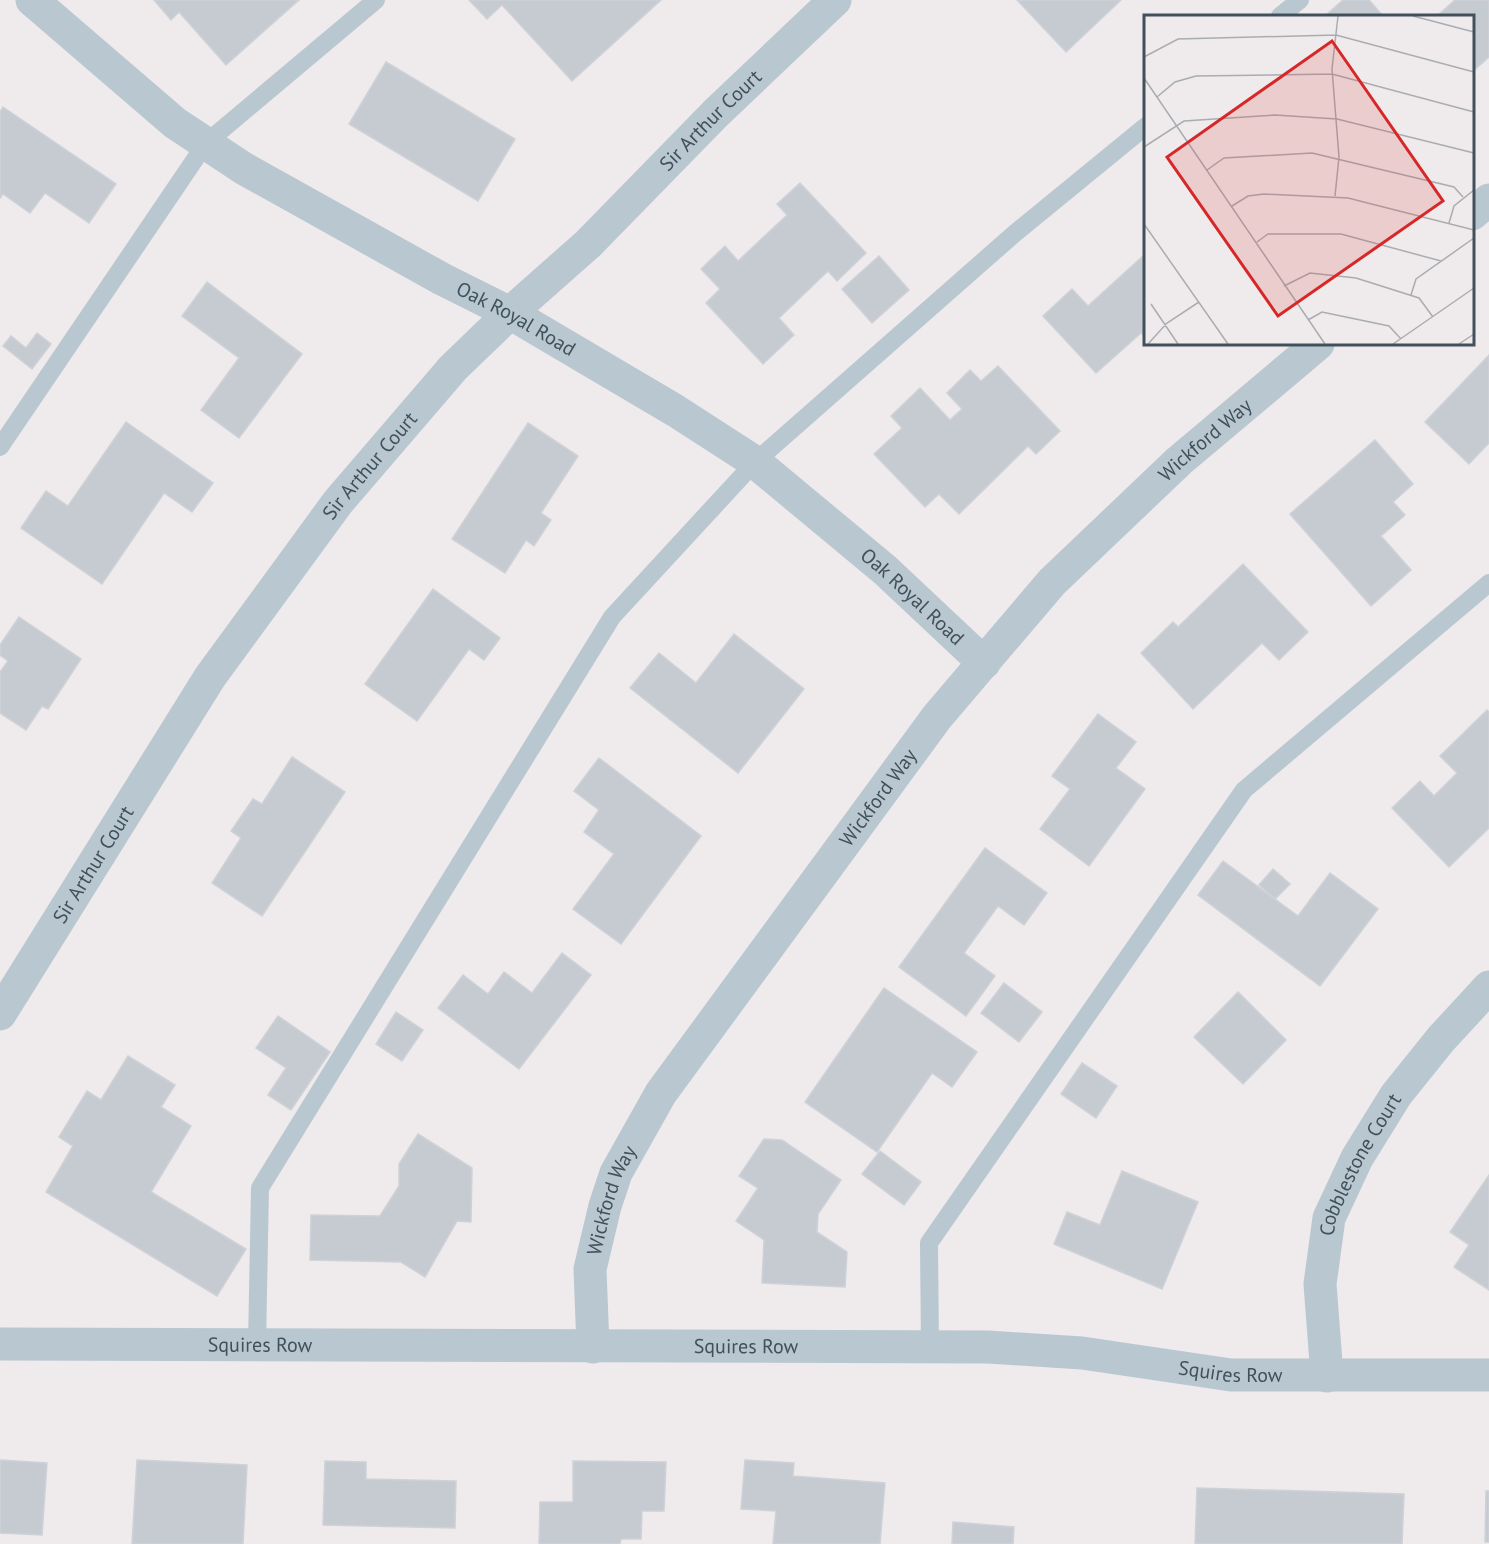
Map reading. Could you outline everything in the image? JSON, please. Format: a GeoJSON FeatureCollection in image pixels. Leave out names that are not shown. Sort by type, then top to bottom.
{"type":"FeatureCollection","features":[{"type":"Feature","properties":{"kind":"street","name":"Oak Royal Road"},"geometry":{"type":"LineString","coordinates":[[32,0],[176,123],[243,168],[442,279],[510,313],[676,411],[755,462],[885,570],[984,663]]}},
{"type":"Feature","properties":{"kind":"street","name":"Sir Arthur Court"},"geometry":{"type":"LineString","coordinates":[[0,1014],[210,677],[338,502],[453,368],[510,313],[588,244],[716,113],[835,0]]}},
{"type":"Feature","properties":{"kind":"street"},"geometry":{"type":"LineString","coordinates":[[1474,213],[1489,200]]}},
{"type":"Feature","properties":{"kind":"street","name":"Wickford Way"},"geometry":{"type":"LineString","coordinates":[[593,1347],[590,1269],[605,1206],[616,1173],[656,1103],[937,717],[1052,582],[1171,469],[1317,345]]}},
{"type":"Feature","properties":{"kind":"street","name":"Cobblestone Court"},"geometry":{"type":"LineString","coordinates":[[1327,1376],[1320,1284],[1329,1218],[1357,1158],[1396,1095],[1441,1039],[1489,987]]}},
{"type":"Feature","properties":{"kind":"street","name":"Squires Row"},"geometry":{"type":"LineString","coordinates":[[0,1344],[988,1347],[1082,1353],[1231,1375],[1489,1375]]}},
{"type":"Feature","properties":{"kind":"lane"},"geometry":{"type":"LineString","coordinates":[[0,447],[206,144],[376,0]]}},
{"type":"Feature","properties":{"kind":"lane"},"geometry":{"type":"LineString","coordinates":[[1281,15],[1300,0]]}},
{"type":"Feature","properties":{"kind":"lane"},"geometry":{"type":"LineString","coordinates":[[257,1345],[260,1188],[612,617],[755,462],[1014,234],[1144,128]]}},
{"type":"Feature","properties":{"kind":"lane"},"geometry":{"type":"LineString","coordinates":[[930,1347],[929,1243],[1244,790],[1489,583]]}},
{"type":"Feature","properties":{"kind":"building"},"geometry":{"type":"Polygon","coordinates":[[[154,0],[299,0],[226,65],[179,12],[171,20],[154,0]]]}},
{"type":"Feature","properties":{"kind":"building"},"geometry":{"type":"Polygon","coordinates":[[[469,0],[661,0],[572,81],[502,5],[487,19],[469,0]]]}},
{"type":"Feature","properties":{"kind":"building"},"geometry":{"type":"Polygon","coordinates":[[[1017,0],[1121,0],[1066,52],[1017,0]]]}},
{"type":"Feature","properties":{"kind":"building"},"geometry":{"type":"Polygon","coordinates":[[[1343,0],[1369,0],[1382,15],[1326,15],[1343,0]]]}},
{"type":"Feature","properties":{"kind":"building"},"geometry":{"type":"Polygon","coordinates":[[[1455,0],[1489,0],[1489,57],[1474,70],[1474,15],[1438,15],[1455,0]]]}},
{"type":"Feature","properties":{"kind":"building"},"geometry":{"type":"Polygon","coordinates":[[[386,62],[515,139],[478,201],[349,124],[386,62]]]}},
{"type":"Feature","properties":{"kind":"building"},"geometry":{"type":"Polygon","coordinates":[[[3,107],[116,184],[89,223],[45,193],[30,213],[3,194],[0,198],[0,112],[3,107]]]}},
{"type":"Feature","properties":{"kind":"building"},"geometry":{"type":"Polygon","coordinates":[[[800,183],[866,253],[837,281],[828,271],[779,318],[794,335],[763,364],[706,303],[720,289],[701,269],[725,246],[738,261],[787,215],[777,204],[800,183]]]}},
{"type":"Feature","properties":{"kind":"building"},"geometry":{"type":"Polygon","coordinates":[[[879,256],[909,290],[872,323],[842,289],[879,256]]]}},
{"type":"Feature","properties":{"kind":"building"},"geometry":{"type":"Polygon","coordinates":[[[1144,257],[1144,336],[1141,333],[1096,373],[1043,316],[1072,289],[1088,306],[1144,257]]]}},
{"type":"Feature","properties":{"kind":"building"},"geometry":{"type":"Polygon","coordinates":[[[207,282],[302,354],[239,438],[201,410],[239,358],[182,316],[207,282]]]}},
{"type":"Feature","properties":{"kind":"building"},"geometry":{"type":"Polygon","coordinates":[[[37,333],[51,344],[32,369],[3,346],[11,336],[26,348],[37,333]]]}},
{"type":"Feature","properties":{"kind":"building"},"geometry":{"type":"Polygon","coordinates":[[[1489,355],[1489,443],[1469,464],[1425,422],[1489,355]]]}},
{"type":"Feature","properties":{"kind":"building"},"geometry":{"type":"Polygon","coordinates":[[[998,366],[1060,431],[1036,454],[1028,446],[959,514],[939,494],[925,507],[874,454],[902,428],[891,416],[920,388],[950,420],[962,409],[947,393],[970,370],[981,381],[998,366]]]}},
{"type":"Feature","properties":{"kind":"building"},"geometry":{"type":"Polygon","coordinates":[[[126,422],[213,483],[192,512],[164,493],[102,584],[21,528],[46,491],[68,506],[126,422]]]}},
{"type":"Feature","properties":{"kind":"building"},"geometry":{"type":"Polygon","coordinates":[[[528,423],[578,456],[541,513],[551,520],[534,546],[526,540],[505,573],[452,539],[528,423]]]}},
{"type":"Feature","properties":{"kind":"building"},"geometry":{"type":"Polygon","coordinates":[[[1375,440],[1413,484],[1393,502],[1405,515],[1381,536],[1411,570],[1371,606],[1290,514],[1375,440]]]}},
{"type":"Feature","properties":{"kind":"building"},"geometry":{"type":"Polygon","coordinates":[[[1243,564],[1308,632],[1279,660],[1262,643],[1193,709],[1141,653],[1173,622],[1178,627],[1243,564]]]}},
{"type":"Feature","properties":{"kind":"building"},"geometry":{"type":"Polygon","coordinates":[[[433,589],[500,638],[484,660],[469,649],[417,721],[365,684],[433,589]]]}},
{"type":"Feature","properties":{"kind":"building"},"geometry":{"type":"Polygon","coordinates":[[[19,617],[81,659],[48,709],[42,706],[26,730],[0,713],[0,672],[8,661],[0,655],[0,645],[19,617]]]}},
{"type":"Feature","properties":{"kind":"building"},"geometry":{"type":"Polygon","coordinates":[[[734,634],[804,689],[738,773],[630,688],[659,653],[696,683],[734,634]]]}},
{"type":"Feature","properties":{"kind":"building"},"geometry":{"type":"Polygon","coordinates":[[[1487,710],[1489,712],[1489,828],[1449,867],[1392,808],[1420,781],[1434,796],[1457,773],[1440,756],[1487,710]]]}},
{"type":"Feature","properties":{"kind":"building"},"geometry":{"type":"Polygon","coordinates":[[[1098,714],[1136,742],[1116,768],[1145,789],[1089,866],[1040,829],[1070,789],[1052,776],[1098,714]]]}},
{"type":"Feature","properties":{"kind":"building"},"geometry":{"type":"Polygon","coordinates":[[[292,757],[345,792],[262,916],[212,883],[241,838],[231,831],[253,799],[262,804],[292,757]]]}},
{"type":"Feature","properties":{"kind":"building"},"geometry":{"type":"Polygon","coordinates":[[[599,758],[701,836],[621,944],[573,909],[614,854],[584,832],[599,810],[574,791],[599,758]]]}},
{"type":"Feature","properties":{"kind":"building"},"geometry":{"type":"Polygon","coordinates":[[[985,848],[1047,893],[1024,925],[998,906],[964,953],[995,976],[966,1016],[899,967],[985,848]]]}},
{"type":"Feature","properties":{"kind":"building"},"geometry":{"type":"Polygon","coordinates":[[[1223,861],[1298,916],[1330,873],[1378,909],[1320,986],[1198,895],[1223,861]]]}},
{"type":"Feature","properties":{"kind":"building"},"geometry":{"type":"Polygon","coordinates":[[[1273,869],[1290,884],[1275,899],[1259,885],[1273,869]]]}},
{"type":"Feature","properties":{"kind":"building"},"geometry":{"type":"Polygon","coordinates":[[[562,953],[591,975],[519,1069],[438,1008],[463,975],[488,994],[504,972],[532,993],[562,953]]]}},
{"type":"Feature","properties":{"kind":"building"},"geometry":{"type":"Polygon","coordinates":[[[1004,983],[1042,1012],[1019,1042],[981,1013],[1004,983]]]}},
{"type":"Feature","properties":{"kind":"building"},"geometry":{"type":"Polygon","coordinates":[[[884,988],[977,1052],[952,1087],[932,1073],[877,1152],[805,1102],[884,988]]]}},
{"type":"Feature","properties":{"kind":"building"},"geometry":{"type":"Polygon","coordinates":[[[1238,992],[1286,1040],[1243,1084],[1194,1037],[1238,992]]]}},
{"type":"Feature","properties":{"kind":"building"},"geometry":{"type":"Polygon","coordinates":[[[396,1012],[423,1030],[402,1061],[376,1044],[396,1012]]]}},
{"type":"Feature","properties":{"kind":"building"},"geometry":{"type":"Polygon","coordinates":[[[278,1016],[330,1052],[291,1110],[268,1095],[286,1068],[256,1048],[278,1016]]]}},
{"type":"Feature","properties":{"kind":"building"},"geometry":{"type":"Polygon","coordinates":[[[128,1056],[175,1085],[161,1107],[191,1126],[151,1192],[246,1249],[217,1296],[46,1192],[73,1146],[59,1137],[87,1091],[101,1100],[128,1056]]]}},
{"type":"Feature","properties":{"kind":"building"},"geometry":{"type":"Polygon","coordinates":[[[1082,1063],[1117,1086],[1096,1118],[1061,1094],[1082,1063]]]}},
{"type":"Feature","properties":{"kind":"building"},"geometry":{"type":"Polygon","coordinates":[[[418,1134],[472,1168],[471,1222],[457,1221],[425,1277],[401,1262],[310,1260],[311,1215],[380,1216],[399,1186],[399,1164],[418,1134]]]}},
{"type":"Feature","properties":{"kind":"building"},"geometry":{"type":"Polygon","coordinates":[[[764,1139],[782,1140],[841,1180],[818,1214],[817,1232],[847,1252],[845,1287],[762,1283],[764,1240],[736,1221],[758,1188],[739,1176],[764,1139]]]}},
{"type":"Feature","properties":{"kind":"building"},"geometry":{"type":"Polygon","coordinates":[[[880,1151],[921,1182],[904,1205],[862,1174],[880,1151]]]}},
{"type":"Feature","properties":{"kind":"building"},"geometry":{"type":"Polygon","coordinates":[[[1122,1171],[1198,1202],[1162,1289],[1054,1244],[1067,1212],[1100,1225],[1122,1171]]]}},
{"type":"Feature","properties":{"kind":"building"},"geometry":{"type":"Polygon","coordinates":[[[1489,1175],[1489,1290],[1454,1267],[1469,1245],[1450,1232],[1489,1175]]]}},
{"type":"Feature","properties":{"kind":"building"},"geometry":{"type":"Polygon","coordinates":[[[0,1460],[47,1463],[42,1535],[0,1533],[0,1460]]]}},
{"type":"Feature","properties":{"kind":"building"},"geometry":{"type":"Polygon","coordinates":[[[137,1460],[247,1465],[243,1544],[132,1544],[137,1460]]]}},
{"type":"Feature","properties":{"kind":"building"},"geometry":{"type":"Polygon","coordinates":[[[745,1460],[794,1463],[793,1476],[885,1483],[880,1544],[773,1544],[776,1511],[741,1509],[745,1460]]]}},
{"type":"Feature","properties":{"kind":"building"},"geometry":{"type":"Polygon","coordinates":[[[325,1461],[366,1462],[366,1479],[456,1481],[455,1528],[323,1525],[325,1461]]]}},
{"type":"Feature","properties":{"kind":"building"},"geometry":{"type":"Polygon","coordinates":[[[573,1461],[666,1462],[664,1511],[642,1511],[641,1539],[621,1539],[620,1544],[539,1544],[540,1502],[573,1502],[573,1461]]]}},
{"type":"Feature","properties":{"kind":"building"},"geometry":{"type":"Polygon","coordinates":[[[1197,1488],[1404,1494],[1402,1544],[1195,1544],[1197,1488]]]}},
{"type":"Feature","properties":{"kind":"building"},"geometry":{"type":"Polygon","coordinates":[[[1486,1491],[1489,1491],[1489,1542],[1485,1542],[1486,1491]]]}},
{"type":"Feature","properties":{"kind":"building"},"geometry":{"type":"Polygon","coordinates":[[[953,1522],[1014,1527],[1013,1544],[952,1544],[953,1522]]]}}]}
